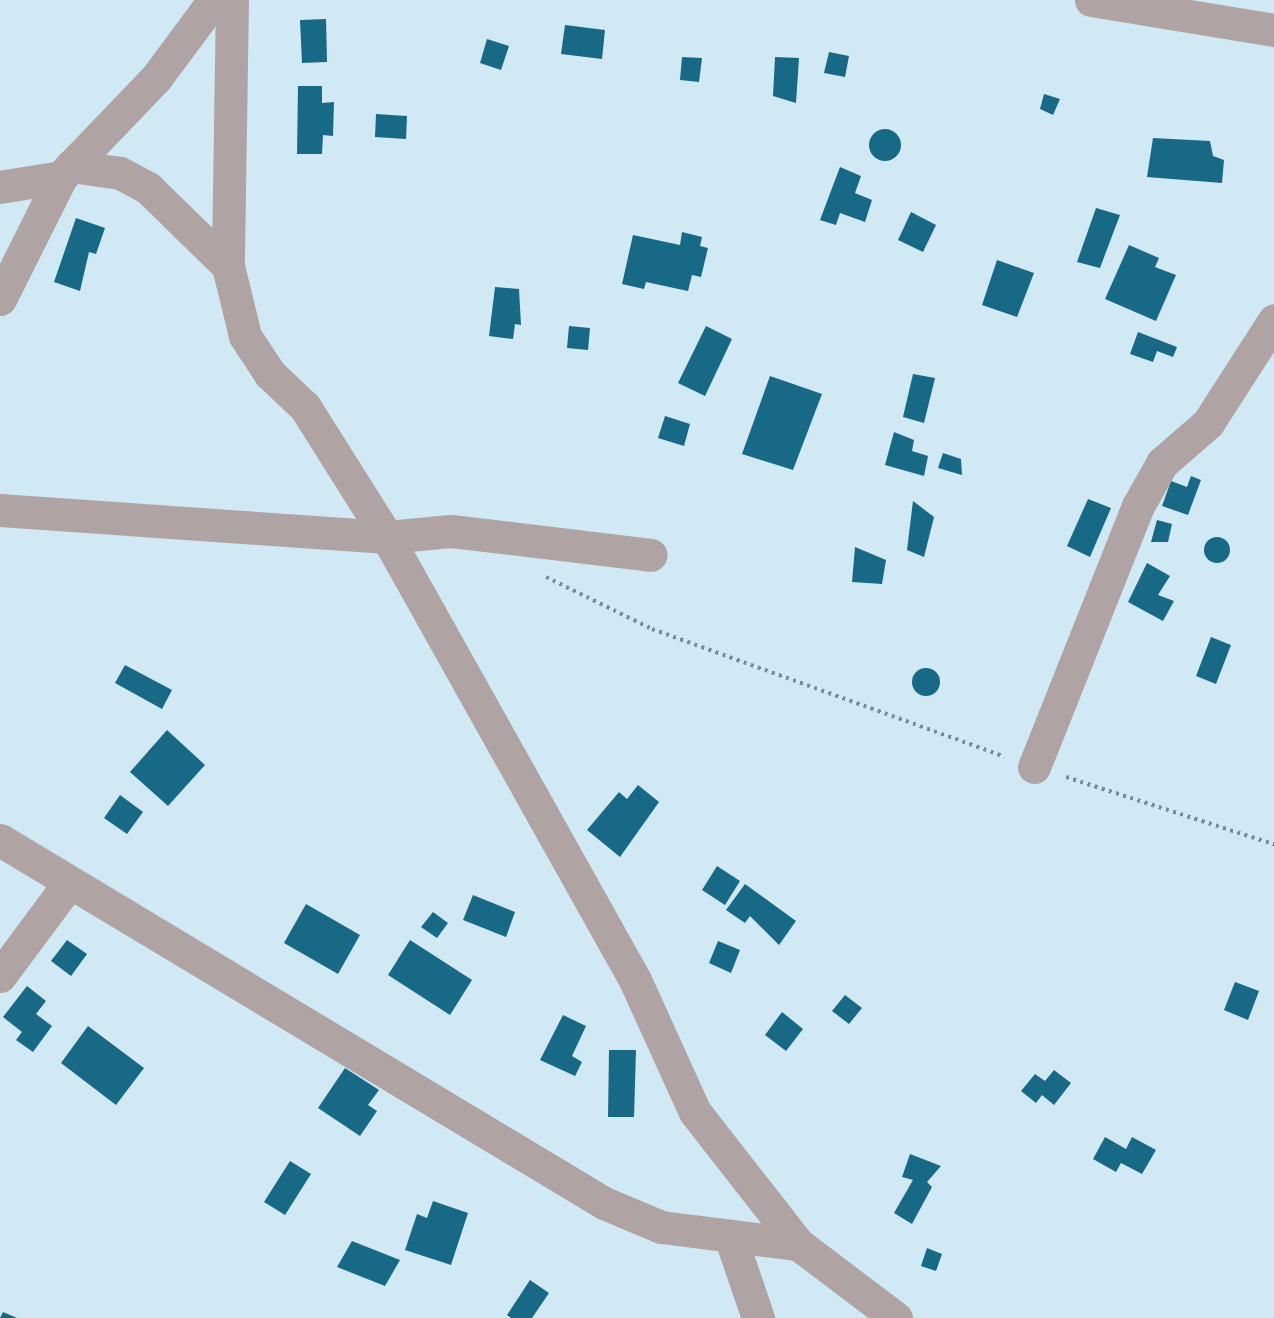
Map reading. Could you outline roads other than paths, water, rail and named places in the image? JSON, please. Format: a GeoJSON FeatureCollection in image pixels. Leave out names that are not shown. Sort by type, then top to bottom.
{"type":"FeatureCollection","features":[{"type":"Feature","properties":{"kind":"street"},"geometry":{"type":"LineString","coordinates":[[0,299],[66,171],[156,78],[214,0]]}},
{"type":"Feature","properties":{"kind":"street"},"geometry":{"type":"LineString","coordinates":[[232,0],[228,266],[245,336],[270,374],[305,407],[387,537],[635,981],[695,1112],[798,1244],[896,1318]]}},
{"type":"Feature","properties":{"kind":"street"},"geometry":{"type":"LineString","coordinates":[[1091,0],[1274,30]]}},
{"type":"Feature","properties":{"kind":"street"},"geometry":{"type":"LineString","coordinates":[[0,187],[66,171],[120,173],[148,188],[228,266]]}},
{"type":"Feature","properties":{"kind":"street"},"geometry":{"type":"LineString","coordinates":[[1034,767],[1138,506],[1162,463],[1208,423],[1274,320]]}},
{"type":"Feature","properties":{"kind":"street"},"geometry":{"type":"LineString","coordinates":[[0,510],[387,537],[451,531],[651,555]]}},
{"type":"Feature","properties":{"kind":"street"},"geometry":{"type":"LineString","coordinates":[[0,840],[69,884],[231,975],[604,1203],[661,1227],[798,1244]]}},
{"type":"Feature","properties":{"kind":"street"},"geometry":{"type":"LineString","coordinates":[[0,976],[69,884]]}},
{"type":"Feature","properties":{"kind":"street"},"geometry":{"type":"LineString","coordinates":[[730,1236],[758,1318]]}}]}
